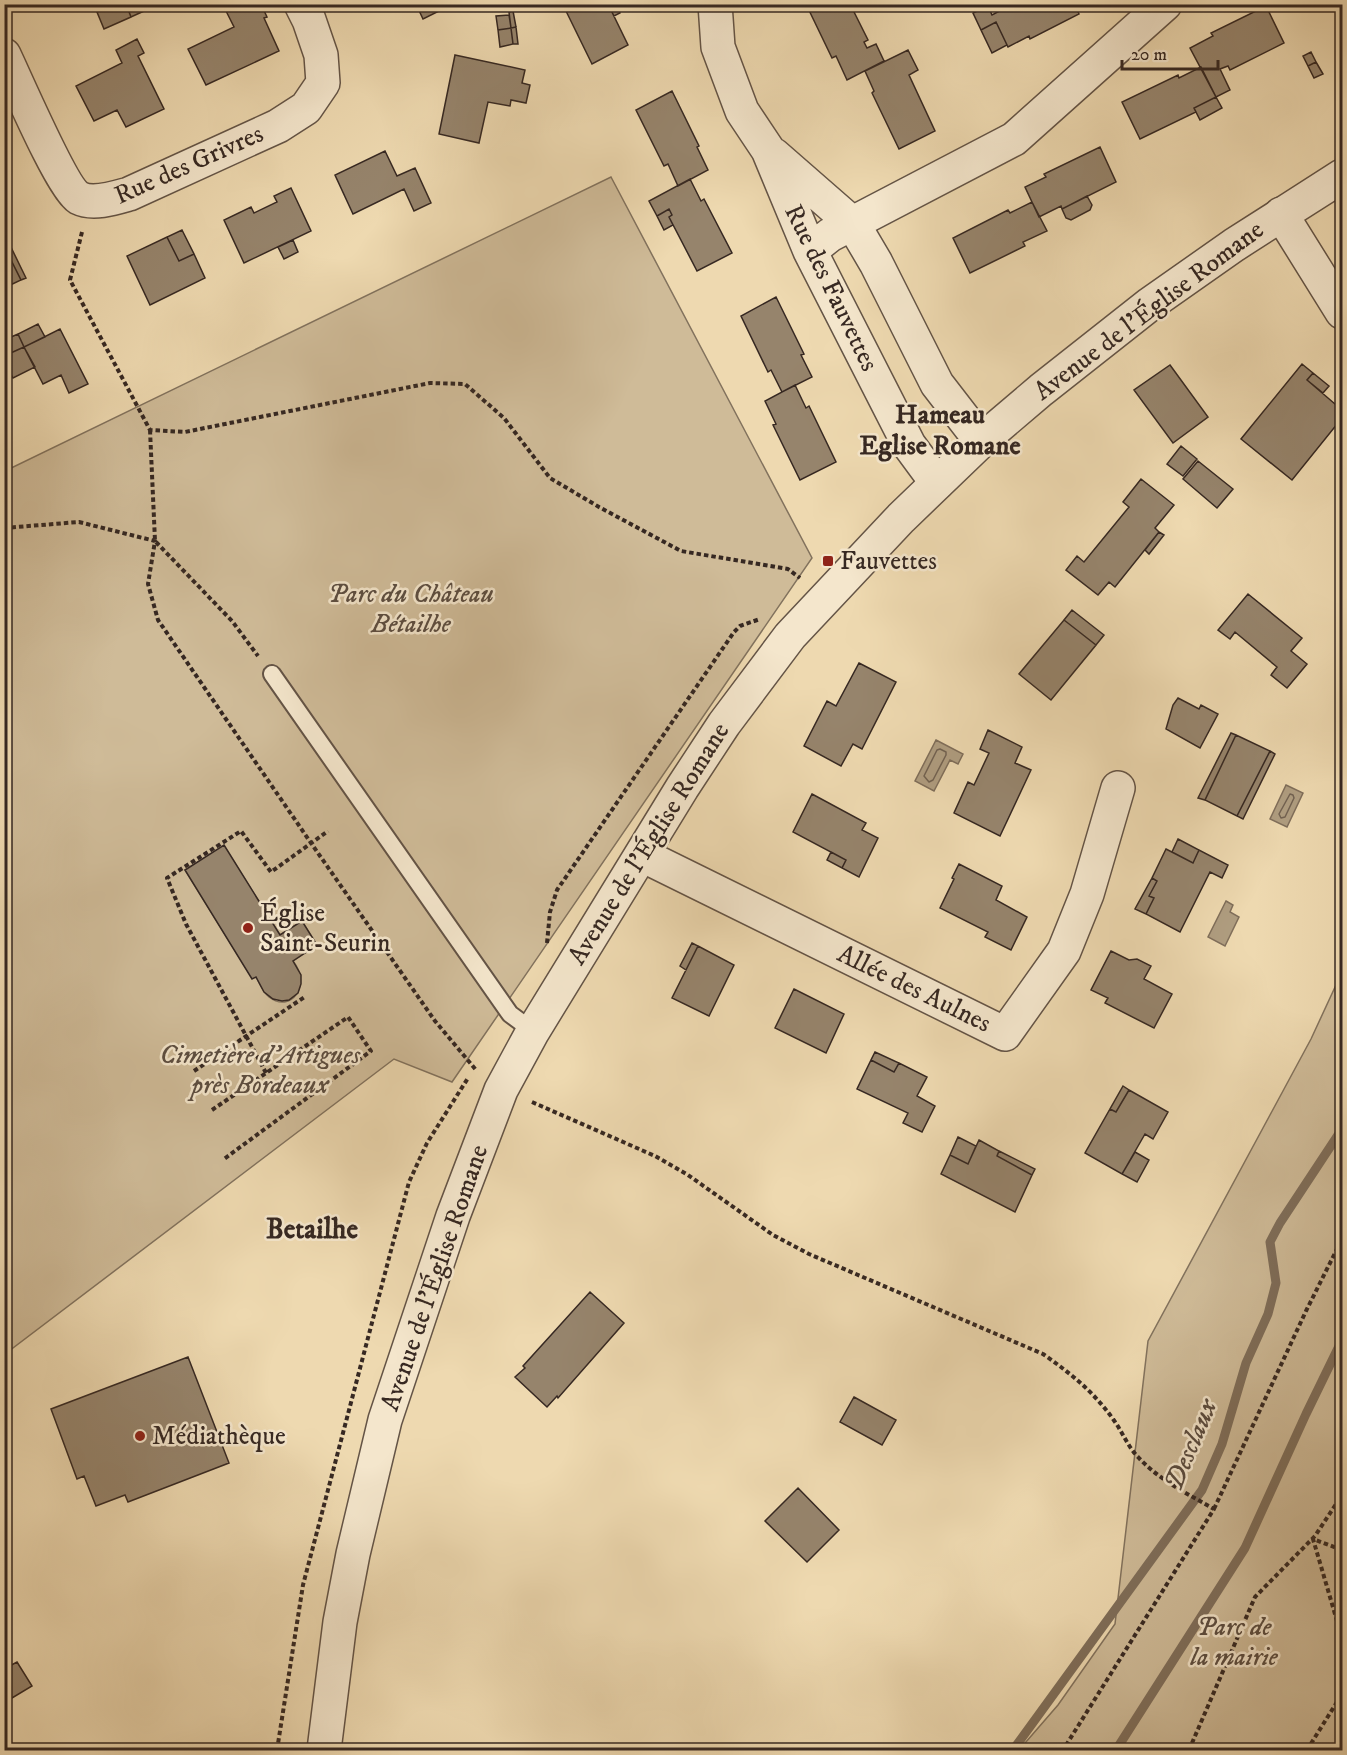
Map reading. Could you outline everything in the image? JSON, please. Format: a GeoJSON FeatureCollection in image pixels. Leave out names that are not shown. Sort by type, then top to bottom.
{"type":"FeatureCollection","features":[{"type":"Feature","properties":{"kind":"street","name":"Rue des Grivres"},"geometry":{"type":"LineString","coordinates":[[4,55],[63,180],[80,198],[104,202],[129,194],[278,126],[306,108],[323,83],[321,55],[301,4]]}},
{"type":"Feature","properties":{"kind":"street","name":"Rue des Fauvettes"},"geometry":{"type":"LineString","coordinates":[[715,4],[718,47],[742,111],[768,150],[810,251],[909,445],[938,483]]}},
{"type":"Feature","properties":{"kind":"street"},"geometry":{"type":"LineString","coordinates":[[810,251],[830,236],[1014,139],[1165,4]]}},
{"type":"Feature","properties":{"kind":"street","name":"Rue des Fauvettes"},"geometry":{"type":"LineString","coordinates":[[768,150],[853,224],[876,263],[937,384],[981,441]]}},
{"type":"Feature","properties":{"kind":"street","name":"Avenue de l'Église Romane"},"geometry":{"type":"LineString","coordinates":[[324,1750],[340,1622],[353,1554],[385,1420],[453,1216],[501,1090],[533,1031],[682,788],[724,724],[790,636],[824,597],[901,518],[981,441],[1041,390],[1150,304],[1281,214],[1342,176]]}},
{"type":"Feature","properties":{"kind":"street"},"geometry":{"type":"LineString","coordinates":[[1281,214],[1342,312]]}},
{"type":"Feature","properties":{"kind":"street","name":"Allée des Aulnes"},"geometry":{"type":"LineString","coordinates":[[642,855],[1005,1034],[1064,951],[1087,894],[1118,788]]}},
{"type":"Feature","properties":{"kind":"lane"},"geometry":{"type":"LineString","coordinates":[[272,674],[510,1014],[533,1031]]}},
{"type":"Feature","properties":{"kind":"path"},"geometry":{"type":"LineString","coordinates":[[90,199],[70,280],[150,430],[155,541],[148,584],[158,620],[435,1021],[474,1069],[480,1060]]}},
{"type":"Feature","properties":{"kind":"path"},"geometry":{"type":"LineString","coordinates":[[150,430],[185,432],[430,383],[465,384],[504,418],[550,478],[681,551],[788,569],[824,597]]}},
{"type":"Feature","properties":{"kind":"path"},"geometry":{"type":"LineString","coordinates":[[4,528],[79,522],[155,541],[232,621],[272,674]]}},
{"type":"Feature","properties":{"kind":"path"},"geometry":{"type":"LineString","coordinates":[[546,946],[550,912],[557,890],[734,632],[740,626],[761,619],[774,622],[790,636]]}},
{"type":"Feature","properties":{"kind":"path"},"geometry":{"type":"LineString","coordinates":[[266,1073],[186,924],[167,878],[241,831],[271,872],[328,831]]}},
{"type":"Feature","properties":{"kind":"path"},"geometry":{"type":"LineString","coordinates":[[194,1071],[306,996]]}},
{"type":"Feature","properties":{"kind":"path"},"geometry":{"type":"LineString","coordinates":[[212,1110],[348,1017],[371,1051],[224,1159]]}},
{"type":"Feature","properties":{"kind":"path"},"geometry":{"type":"LineString","coordinates":[[501,1090],[551,1109],[655,1156],[688,1174],[773,1235],[809,1254],[1043,1354],[1071,1373],[1097,1396],[1138,1457],[1179,1491],[1213,1509]]}},
{"type":"Feature","properties":{"kind":"path"},"geometry":{"type":"LineString","coordinates":[[1063,1750],[1213,1509],[1342,1239]]}},
{"type":"Feature","properties":{"kind":"path"},"geometry":{"type":"LineString","coordinates":[[1189,1750],[1254,1597],[1312,1539],[1342,1495]]}},
{"type":"Feature","properties":{"kind":"path"},"geometry":{"type":"LineString","coordinates":[[1312,1539],[1342,1550]]}},
{"type":"Feature","properties":{"kind":"path"},"geometry":{"type":"LineString","coordinates":[[1312,1539],[1342,1638]]}},
{"type":"Feature","properties":{"kind":"path"},"geometry":{"type":"LineString","coordinates":[[1308,1750],[1342,1694]]}},
{"type":"Feature","properties":{"kind":"green space","name":"Parc du Château Bétailhe"},"geometry":{"type":"Polygon","coordinates":[[[611,177],[812,558],[452,1082],[394,1059],[5,1354],[5,471],[611,177]],[[224,846],[185,870],[252,978],[256,977],[269,997],[285,1002],[296,994],[300,987],[298,970],[293,961],[317,945],[302,921],[280,935],[224,846]]]}},
{"type":"Feature","properties":{"kind":"green space","name":"Parc de la mairie"},"geometry":{"type":"Polygon","coordinates":[[[1342,972],[1342,1750],[1019,1750],[1058,1705],[1115,1624],[1148,1341],[1311,1039],[1342,972]]]}},
{"type":"Feature","properties":{"kind":"water"},"geometry":{"type":"Polygon","coordinates":[[[936,740],[963,754],[958,764],[950,760],[934,791],[915,781],[936,740]]]}},
{"type":"Feature","properties":{"kind":"water"},"geometry":{"type":"Polygon","coordinates":[[[1286,785],[1303,793],[1287,827],[1270,819],[1286,785]]]}},
{"type":"Feature","properties":{"kind":"water"},"geometry":{"type":"Polygon","coordinates":[[[1226,901],[1233,905],[1230,912],[1239,917],[1225,946],[1208,937],[1226,901]]]}},
{"type":"Feature","properties":{"kind":"building"},"geometry":{"type":"Polygon","coordinates":[[[113,4],[126,4],[131,17],[104,29],[97,12],[113,4]]]}},
{"type":"Feature","properties":{"kind":"building"},"geometry":{"type":"Polygon","coordinates":[[[126,4],[141,4],[144,11],[131,17],[126,4]]]}},
{"type":"Feature","properties":{"kind":"building"},"geometry":{"type":"Polygon","coordinates":[[[231,4],[261,4],[267,17],[264,18],[279,51],[206,85],[188,49],[234,27],[226,11],[233,8],[231,4]]]}},
{"type":"Feature","properties":{"kind":"building"},"geometry":{"type":"Polygon","coordinates":[[[416,4],[453,4],[423,19],[416,4]]]}},
{"type":"Feature","properties":{"kind":"building"},"geometry":{"type":"Polygon","coordinates":[[[566,4],[608,4],[628,45],[592,64],[565,9],[568,8],[566,4]]]}},
{"type":"Feature","properties":{"kind":"building"},"geometry":{"type":"Polygon","coordinates":[[[608,4],[616,4],[620,13],[614,16],[608,4]]]}},
{"type":"Feature","properties":{"kind":"building"},"geometry":{"type":"Polygon","coordinates":[[[806,4],[850,4],[868,40],[864,42],[867,48],[876,44],[884,61],[847,80],[836,56],[832,58],[806,4]]]}},
{"type":"Feature","properties":{"kind":"building"},"geometry":{"type":"Polygon","coordinates":[[[1013,4],[1074,4],[1079,14],[1030,39],[1029,36],[1008,47],[996,22],[981,30],[973,13],[988,6],[992,15],[1013,4]]]}},
{"type":"Feature","properties":{"kind":"building"},"geometry":{"type":"Polygon","coordinates":[[[1266,6],[1284,43],[1230,70],[1228,66],[1220,69],[1230,90],[1216,97],[1190,48],[1213,36],[1211,33],[1266,6]]]}},
{"type":"Feature","properties":{"kind":"building"},"geometry":{"type":"Polygon","coordinates":[[[513,11],[516,27],[511,28],[509,12],[513,11]]]}},
{"type":"Feature","properties":{"kind":"building"},"geometry":{"type":"Polygon","coordinates":[[[509,15],[511,28],[498,30],[496,16],[509,15]]]}},
{"type":"Feature","properties":{"kind":"building"},"geometry":{"type":"Polygon","coordinates":[[[996,22],[1007,45],[992,53],[981,30],[996,22]]]}},
{"type":"Feature","properties":{"kind":"building"},"geometry":{"type":"Polygon","coordinates":[[[516,27],[518,44],[513,44],[511,28],[516,27]]]}},
{"type":"Feature","properties":{"kind":"building"},"geometry":{"type":"Polygon","coordinates":[[[511,28],[513,44],[500,47],[498,30],[511,28]]]}},
{"type":"Feature","properties":{"kind":"building"},"geometry":{"type":"Polygon","coordinates":[[[137,39],[144,53],[138,56],[164,109],[126,127],[117,110],[94,121],[76,86],[122,63],[116,50],[137,39]]]}},
{"type":"Feature","properties":{"kind":"building"},"geometry":{"type":"Polygon","coordinates":[[[908,50],[918,70],[909,75],[935,131],[899,149],[872,93],[874,91],[865,71],[908,50]]]}},
{"type":"Feature","properties":{"kind":"building"},"geometry":{"type":"Polygon","coordinates":[[[1311,52],[1316,62],[1308,66],[1303,56],[1311,52]]]}},
{"type":"Feature","properties":{"kind":"building"},"geometry":{"type":"Polygon","coordinates":[[[455,55],[525,70],[522,83],[530,85],[526,103],[511,100],[510,106],[488,102],[479,143],[439,134],[455,55]]]}},
{"type":"Feature","properties":{"kind":"building"},"geometry":{"type":"Polygon","coordinates":[[[1316,62],[1323,74],[1314,78],[1308,66],[1316,62]]]}},
{"type":"Feature","properties":{"kind":"building"},"geometry":{"type":"Polygon","coordinates":[[[1201,67],[1216,97],[1194,108],[1196,112],[1140,139],[1122,102],[1178,75],[1179,78],[1201,67]]]}},
{"type":"Feature","properties":{"kind":"building"},"geometry":{"type":"Polygon","coordinates":[[[672,91],[708,170],[678,186],[668,164],[664,166],[636,110],[672,91]]]}},
{"type":"Feature","properties":{"kind":"building"},"geometry":{"type":"Polygon","coordinates":[[[1216,97],[1222,108],[1200,120],[1194,108],[1216,97]]]}},
{"type":"Feature","properties":{"kind":"building"},"geometry":{"type":"Polygon","coordinates":[[[1100,147],[1116,182],[1062,209],[1061,206],[1039,217],[1025,187],[1046,177],[1044,174],[1100,147]]]}},
{"type":"Feature","properties":{"kind":"building"},"geometry":{"type":"Polygon","coordinates":[[[385,151],[397,176],[415,168],[431,203],[414,211],[404,189],[353,214],[335,175],[385,151]]]}},
{"type":"Feature","properties":{"kind":"building"},"geometry":{"type":"Polygon","coordinates":[[[690,179],[701,201],[704,199],[732,253],[697,271],[669,217],[672,215],[669,209],[657,216],[649,201],[690,179]]]}},
{"type":"Feature","properties":{"kind":"building"},"geometry":{"type":"Polygon","coordinates":[[[291,188],[311,231],[244,263],[224,220],[251,207],[254,213],[277,202],[274,196],[291,188]]]}},
{"type":"Feature","properties":{"kind":"building"},"geometry":{"type":"Polygon","coordinates":[[[1087,196],[1092,205],[1090,210],[1071,220],[1066,218],[1062,209],[1087,196]]]}},
{"type":"Feature","properties":{"kind":"building"},"geometry":{"type":"Polygon","coordinates":[[[1032,202],[1047,231],[1023,242],[1025,246],[970,273],[953,238],[1008,210],[1010,213],[1032,202]]]}},
{"type":"Feature","properties":{"kind":"building"},"geometry":{"type":"Polygon","coordinates":[[[669,209],[672,215],[669,217],[673,225],[664,230],[657,216],[669,209]]]}},
{"type":"Feature","properties":{"kind":"building"},"geometry":{"type":"Polygon","coordinates":[[[182,230],[194,254],[179,261],[167,237],[182,230]]]}},
{"type":"Feature","properties":{"kind":"building"},"geometry":{"type":"Polygon","coordinates":[[[6,237],[26,278],[21,280],[4,246],[6,237]]]}},
{"type":"Feature","properties":{"kind":"building"},"geometry":{"type":"Polygon","coordinates":[[[167,237],[179,261],[194,254],[205,278],[150,305],[127,256],[167,237]]]}},
{"type":"Feature","properties":{"kind":"building"},"geometry":{"type":"Polygon","coordinates":[[[293,240],[298,252],[284,259],[278,247],[293,240]]]}},
{"type":"Feature","properties":{"kind":"building"},"geometry":{"type":"Polygon","coordinates":[[[4,246],[21,280],[4,288],[4,246]]]}},
{"type":"Feature","properties":{"kind":"building"},"geometry":{"type":"Polygon","coordinates":[[[776,297],[804,354],[801,355],[812,377],[782,392],[771,370],[768,372],[741,316],[776,297]]]}},
{"type":"Feature","properties":{"kind":"building"},"geometry":{"type":"Polygon","coordinates":[[[38,324],[45,337],[24,347],[18,334],[38,324]]]}},
{"type":"Feature","properties":{"kind":"building"},"geometry":{"type":"Polygon","coordinates":[[[60,329],[88,384],[69,393],[61,375],[43,384],[24,347],[60,329]]]}},
{"type":"Feature","properties":{"kind":"building"},"geometry":{"type":"Polygon","coordinates":[[[18,334],[24,347],[4,356],[4,340],[18,334]]]}},
{"type":"Feature","properties":{"kind":"building"},"geometry":{"type":"Polygon","coordinates":[[[24,347],[35,367],[13,378],[4,361],[4,356],[24,347]]]}},
{"type":"Feature","properties":{"kind":"building"},"geometry":{"type":"Polygon","coordinates":[[[1302,364],[1313,373],[1307,380],[1342,410],[1342,418],[1292,480],[1241,439],[1302,364]]]}},
{"type":"Feature","properties":{"kind":"building"},"geometry":{"type":"Polygon","coordinates":[[[1170,365],[1208,417],[1173,443],[1134,390],[1170,365]]]}},
{"type":"Feature","properties":{"kind":"building"},"geometry":{"type":"Polygon","coordinates":[[[1313,373],[1329,386],[1323,393],[1307,380],[1313,373]]]}},
{"type":"Feature","properties":{"kind":"building"},"geometry":{"type":"Polygon","coordinates":[[[795,385],[806,408],[809,406],[836,462],[800,480],[773,425],[776,424],[765,401],[795,385]]]}},
{"type":"Feature","properties":{"kind":"building"},"geometry":{"type":"Polygon","coordinates":[[[1181,446],[1197,459],[1183,476],[1167,464],[1181,446]]]}},
{"type":"Feature","properties":{"kind":"building"},"geometry":{"type":"Polygon","coordinates":[[[1198,461],[1233,489],[1217,508],[1183,479],[1198,461]]]}},
{"type":"Feature","properties":{"kind":"building"},"geometry":{"type":"Polygon","coordinates":[[[1141,479],[1174,505],[1155,528],[1159,532],[1115,587],[1109,582],[1098,595],[1066,570],[1077,556],[1084,562],[1129,507],[1123,502],[1141,479]]]}},
{"type":"Feature","properties":{"kind":"building"},"geometry":{"type":"Polygon","coordinates":[[[1159,532],[1164,535],[1149,554],[1145,550],[1159,532]]]}},
{"type":"Feature","properties":{"kind":"building"},"geometry":{"type":"Polygon","coordinates":[[[1248,594],[1302,638],[1291,651],[1307,664],[1287,688],[1271,675],[1277,667],[1235,632],[1230,639],[1218,630],[1248,594]]]}},
{"type":"Feature","properties":{"kind":"building"},"geometry":{"type":"Polygon","coordinates":[[[1072,610],[1104,635],[1096,645],[1064,620],[1072,610]]]}},
{"type":"Feature","properties":{"kind":"building"},"geometry":{"type":"Polygon","coordinates":[[[1064,620],[1096,645],[1051,700],[1019,674],[1064,620]]]}},
{"type":"Feature","properties":{"kind":"building"},"geometry":{"type":"Polygon","coordinates":[[[859,663],[896,682],[862,749],[853,744],[841,766],[804,746],[827,701],[836,706],[859,663]]]}},
{"type":"Feature","properties":{"kind":"building"},"geometry":{"type":"Polygon","coordinates":[[[1178,698],[1199,709],[1201,705],[1218,714],[1200,748],[1166,729],[1173,705],[1178,698]]]}},
{"type":"Feature","properties":{"kind":"building"},"geometry":{"type":"Polygon","coordinates":[[[988,730],[1022,747],[1015,763],[1031,770],[1000,836],[954,813],[968,782],[974,785],[989,753],[980,749],[988,730]]]}},
{"type":"Feature","properties":{"kind":"building"},"geometry":{"type":"Polygon","coordinates":[[[1231,733],[1236,735],[1205,800],[1198,798],[1231,733]]]}},
{"type":"Feature","properties":{"kind":"building"},"geometry":{"type":"Polygon","coordinates":[[[1236,735],[1270,751],[1237,816],[1205,800],[1236,735]]]}},
{"type":"Feature","properties":{"kind":"building"},"geometry":{"type":"Polygon","coordinates":[[[1270,751],[1275,754],[1243,819],[1237,816],[1270,751]]]}},
{"type":"Feature","properties":{"kind":"building"},"geometry":{"type":"Polygon","coordinates":[[[812,794],[866,823],[862,830],[878,838],[859,877],[842,868],[846,860],[793,832],[812,794]]]}},
{"type":"Feature","properties":{"kind":"building"},"geometry":{"type":"Polygon","coordinates":[[[1178,839],[1199,850],[1193,863],[1172,852],[1178,839]]]}},
{"type":"Feature","properties":{"kind":"building","name":"Église Saint-Seurin"},"geometry":{"type":"Polygon","coordinates":[[[224,845],[280,935],[302,921],[317,945],[293,961],[301,975],[301,984],[298,993],[289,1000],[273,999],[264,992],[256,977],[252,979],[185,870],[224,845]]]}},
{"type":"Feature","properties":{"kind":"building"},"geometry":{"type":"Polygon","coordinates":[[[1166,849],[1193,863],[1199,850],[1228,865],[1222,878],[1210,872],[1180,932],[1146,914],[1154,898],[1149,896],[1157,881],[1152,878],[1166,849]]]}},
{"type":"Feature","properties":{"kind":"building"},"geometry":{"type":"Polygon","coordinates":[[[831,852],[846,860],[842,868],[827,860],[831,852]]]}},
{"type":"Feature","properties":{"kind":"building"},"geometry":{"type":"Polygon","coordinates":[[[959,864],[1002,886],[996,900],[1027,917],[1011,950],[985,937],[988,932],[940,908],[959,864]]]}},
{"type":"Feature","properties":{"kind":"building"},"geometry":{"type":"Polygon","coordinates":[[[1152,878],[1157,881],[1149,896],[1154,898],[1146,914],[1135,909],[1152,878]]]}},
{"type":"Feature","properties":{"kind":"building"},"geometry":{"type":"Polygon","coordinates":[[[692,943],[698,946],[686,970],[680,966],[692,943]]]}},
{"type":"Feature","properties":{"kind":"building"},"geometry":{"type":"Polygon","coordinates":[[[698,946],[734,965],[709,1016],[672,998],[698,946]]]}},
{"type":"Feature","properties":{"kind":"building"},"geometry":{"type":"Polygon","coordinates":[[[1111,951],[1129,960],[1137,959],[1151,966],[1144,979],[1172,994],[1154,1028],[1105,1003],[1108,998],[1091,990],[1111,951]]]}},
{"type":"Feature","properties":{"kind":"building"},"geometry":{"type":"Polygon","coordinates":[[[794,989],[844,1014],[826,1053],[775,1028],[794,989]]]}},
{"type":"Feature","properties":{"kind":"building"},"geometry":{"type":"Polygon","coordinates":[[[875,1052],[899,1063],[894,1072],[871,1060],[875,1052]]]}},
{"type":"Feature","properties":{"kind":"building"},"geometry":{"type":"Polygon","coordinates":[[[871,1060],[894,1072],[899,1063],[927,1077],[917,1096],[935,1106],[922,1132],[903,1123],[908,1113],[857,1089],[871,1060]]]}},
{"type":"Feature","properties":{"kind":"building"},"geometry":{"type":"Polygon","coordinates":[[[1123,1086],[1129,1090],[1116,1112],[1110,1109],[1123,1086]]]}},
{"type":"Feature","properties":{"kind":"building"},"geometry":{"type":"Polygon","coordinates":[[[1129,1090],[1168,1112],[1153,1139],[1145,1134],[1122,1174],[1085,1153],[1110,1109],[1116,1112],[1129,1090]]]}},
{"type":"Feature","properties":{"kind":"building"},"geometry":{"type":"Polygon","coordinates":[[[958,1137],[976,1146],[968,1164],[950,1155],[958,1137]]]}},
{"type":"Feature","properties":{"kind":"building"},"geometry":{"type":"Polygon","coordinates":[[[979,1140],[999,1151],[997,1156],[1032,1175],[1015,1212],[941,1174],[950,1155],[968,1164],[979,1140]]]}},
{"type":"Feature","properties":{"kind":"building"},"geometry":{"type":"Polygon","coordinates":[[[999,1151],[1035,1169],[1032,1175],[997,1156],[999,1151]]]}},
{"type":"Feature","properties":{"kind":"building"},"geometry":{"type":"Polygon","coordinates":[[[1135,1152],[1149,1160],[1137,1182],[1122,1174],[1135,1152]]]}},
{"type":"Feature","properties":{"kind":"building"},"geometry":{"type":"Polygon","coordinates":[[[590,1292],[624,1323],[558,1398],[557,1396],[547,1407],[515,1377],[590,1292]]]}},
{"type":"Feature","properties":{"kind":"building","name":"Médiathèque"},"geometry":{"type":"Polygon","coordinates":[[[188,1357],[229,1463],[128,1502],[125,1495],[96,1506],[84,1476],[77,1479],[51,1409],[188,1357]]]}},
{"type":"Feature","properties":{"kind":"building"},"geometry":{"type":"Polygon","coordinates":[[[854,1397],[896,1420],[882,1445],[840,1422],[854,1397]]]}},
{"type":"Feature","properties":{"kind":"building"},"geometry":{"type":"Polygon","coordinates":[[[798,1488],[839,1530],[807,1562],[765,1521],[798,1488]]]}},
{"type":"Feature","properties":{"kind":"building"},"geometry":{"type":"Polygon","coordinates":[[[17,1662],[32,1686],[7,1701],[4,1698],[4,1669],[17,1662]]]}},
{"type":"Feature","properties":{"kind":"waterway","name":"Desclaux"},"geometry":{"type":"LineString","coordinates":[[1013,1750],[1202,1490],[1222,1444],[1246,1363],[1268,1314],[1276,1283],[1270,1242],[1342,1129]]}},
{"type":"Feature","properties":{"kind":"waterway"},"geometry":{"type":"LineString","coordinates":[[1116,1750],[1245,1548],[1342,1340]]}},
{"type":"Feature","properties":{"kind":"place","name":"Fauvettes"},"geometry":{"type":"Point","coordinates":[828,561]}},
{"type":"Feature","properties":{"kind":"place","name":"Église Saint-Seurin"},"geometry":{"type":"Point","coordinates":[248,928]}},
{"type":"Feature","properties":{"kind":"place","name":"Médiathèque"},"geometry":{"type":"Point","coordinates":[140,1436]}},
{"type":"Feature","properties":{"kind":"district","name":"Hameau Eglise Romane"},"geometry":{"type":"Point","coordinates":[940,430]}},
{"type":"Feature","properties":{"kind":"district","name":"Betailhe"},"geometry":{"type":"Point","coordinates":[312,1229]}},
{"type":"Feature","properties":{"kind":"park label","name":"Cimetière d'Artigues près Bordeaux"},"geometry":{"type":"Point","coordinates":[260,1070]}}]}
